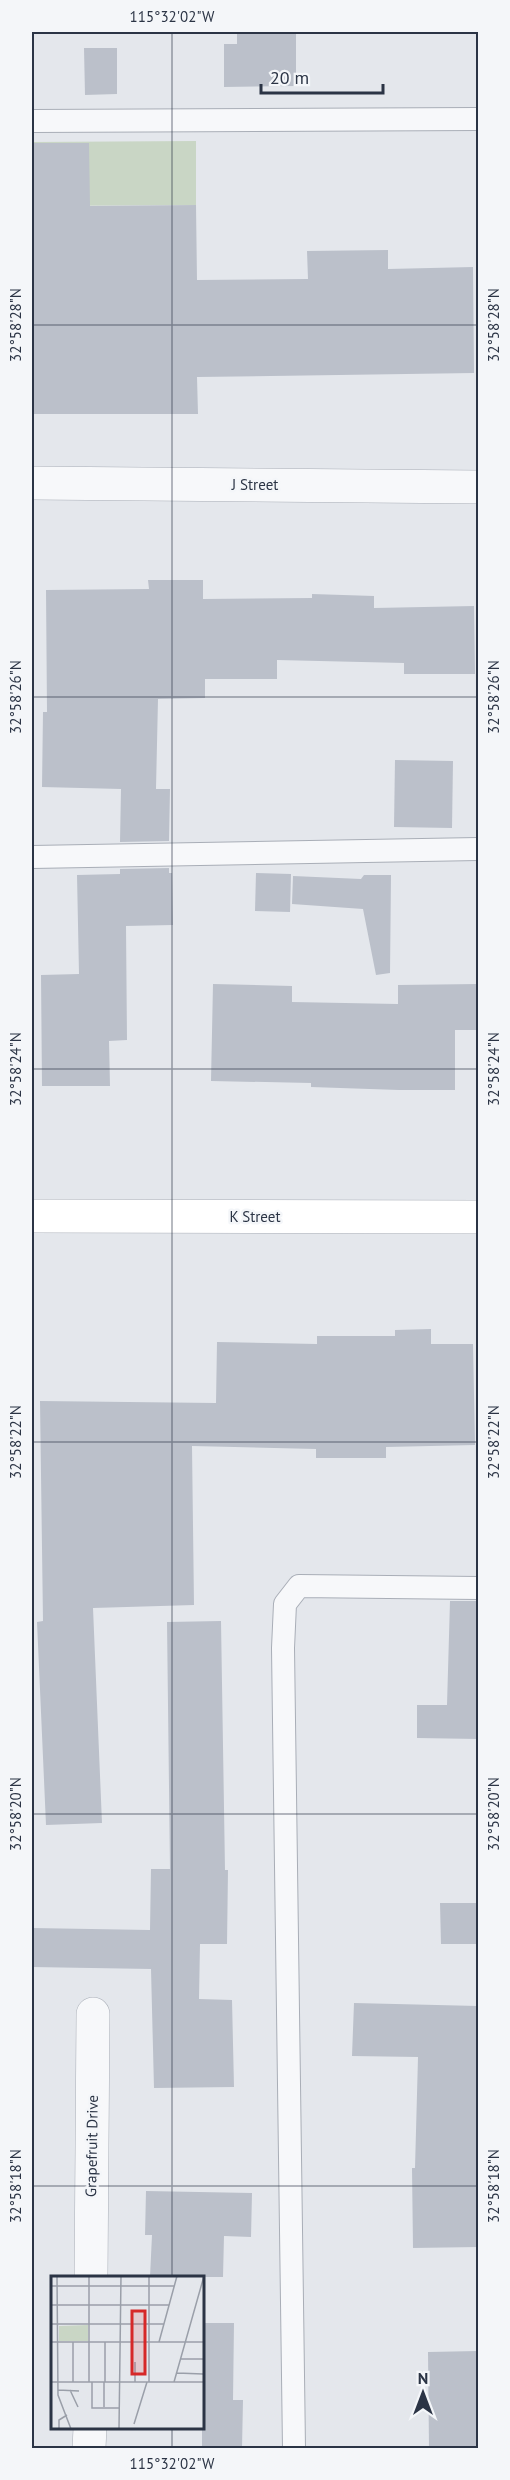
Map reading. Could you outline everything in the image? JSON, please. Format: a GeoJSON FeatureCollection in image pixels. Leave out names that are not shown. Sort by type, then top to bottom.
{"type":"FeatureCollection","features":[{"type":"Feature","properties":{"kind":"street","name":"J Street"},"geometry":{"type":"LineString","coordinates":[[32,483],[478,487]]}},
{"type":"Feature","properties":{"kind":"street","name":"K Street"},"geometry":{"type":"LineString","coordinates":[[32,1216],[478,1217]]}},
{"type":"Feature","properties":{"kind":"street","name":"Grapefruit Drive"},"geometry":{"type":"LineString","coordinates":[[91,2276],[93,2014]]}},
{"type":"Feature","properties":{"kind":"street"},"geometry":{"type":"LineString","coordinates":[[89,2448],[90,2429]]}},
{"type":"Feature","properties":{"kind":"lane"},"geometry":{"type":"LineString","coordinates":[[32,121],[478,119]]}},
{"type":"Feature","properties":{"kind":"lane"},"geometry":{"type":"LineString","coordinates":[[32,857],[478,849]]}},
{"type":"Feature","properties":{"kind":"lane"},"geometry":{"type":"LineString","coordinates":[[294,2448],[283,1648],[285,1604],[299,1586],[478,1588]]}},
{"type":"Feature","properties":{"kind":"green space"},"geometry":{"type":"Polygon","coordinates":[[[196,141],[196,205],[32,206],[32,142],[196,141]]]}},
{"type":"Feature","properties":{"kind":"building"},"geometry":{"type":"Polygon","coordinates":[[[237,32],[296,32],[296,86],[224,87],[224,44],[237,44],[237,32]]]}},
{"type":"Feature","properties":{"kind":"building"},"geometry":{"type":"Polygon","coordinates":[[[84,48],[117,48],[117,94],[85,95],[84,48]]]}},
{"type":"Feature","properties":{"kind":"building"},"geometry":{"type":"Polygon","coordinates":[[[32,143],[89,143],[90,206],[196,205],[197,280],[308,279],[307,251],[388,250],[388,269],[473,267],[474,373],[197,377],[198,414],[32,414],[32,143]]]}},
{"type":"Feature","properties":{"kind":"building"},"geometry":{"type":"Polygon","coordinates":[[[148,580],[203,580],[203,599],[312,598],[312,594],[374,596],[374,608],[474,606],[475,674],[404,674],[404,663],[277,660],[277,679],[205,679],[205,698],[158,699],[156,789],[170,789],[169,841],[120,842],[121,789],[42,787],[43,712],[47,712],[46,590],[149,589],[148,580]]]}},
{"type":"Feature","properties":{"kind":"building"},"geometry":{"type":"Polygon","coordinates":[[[395,760],[453,761],[452,828],[394,827],[395,760]]]}},
{"type":"Feature","properties":{"kind":"building"},"geometry":{"type":"Polygon","coordinates":[[[169,868],[169,873],[172,873],[173,925],[126,926],[127,1040],[109,1041],[110,1086],[42,1086],[41,975],[79,974],[77,875],[120,874],[120,869],[169,868]]]}},
{"type":"Feature","properties":{"kind":"building"},"geometry":{"type":"Polygon","coordinates":[[[256,873],[291,874],[290,912],[255,911],[256,873]]]}},
{"type":"Feature","properties":{"kind":"building"},"geometry":{"type":"Polygon","coordinates":[[[364,875],[391,875],[390,973],[376,975],[363,909],[292,904],[293,876],[361,879],[364,875]]]}},
{"type":"Feature","properties":{"kind":"building"},"geometry":{"type":"Polygon","coordinates":[[[213,984],[292,986],[292,1002],[398,1004],[398,985],[478,984],[478,1030],[455,1030],[455,1090],[311,1087],[311,1083],[211,1081],[213,984]]]}},
{"type":"Feature","properties":{"kind":"building"},"geometry":{"type":"Polygon","coordinates":[[[431,1329],[431,1344],[473,1344],[475,1445],[386,1447],[386,1458],[316,1458],[316,1449],[192,1446],[194,1605],[93,1608],[102,1823],[46,1825],[37,1622],[43,1621],[40,1401],[216,1403],[217,1342],[317,1344],[317,1336],[395,1336],[395,1330],[431,1329]]]}},
{"type":"Feature","properties":{"kind":"building"},"geometry":{"type":"Polygon","coordinates":[[[450,1601],[478,1601],[478,1739],[417,1738],[417,1705],[447,1705],[450,1601]]]}},
{"type":"Feature","properties":{"kind":"building"},"geometry":{"type":"Polygon","coordinates":[[[221,1621],[225,1870],[228,1870],[227,1944],[200,1944],[199,1999],[232,2000],[234,2087],[154,2088],[151,1969],[32,1967],[32,1928],[150,1930],[151,1869],[170,1869],[167,1622],[221,1621]]]}},
{"type":"Feature","properties":{"kind":"building"},"geometry":{"type":"Polygon","coordinates":[[[440,1903],[478,1903],[478,1944],[441,1944],[440,1903]]]}},
{"type":"Feature","properties":{"kind":"building"},"geometry":{"type":"Polygon","coordinates":[[[354,2003],[478,2006],[478,2247],[413,2248],[412,2168],[415,2168],[418,2057],[352,2056],[354,2003]]]}},
{"type":"Feature","properties":{"kind":"building"},"geometry":{"type":"Polygon","coordinates":[[[146,2191],[252,2193],[251,2237],[224,2236],[223,2277],[150,2276],[152,2235],[145,2235],[146,2191]]]}},
{"type":"Feature","properties":{"kind":"building"},"geometry":{"type":"Polygon","coordinates":[[[204,2323],[234,2323],[233,2400],[243,2400],[242,2448],[202,2448],[204,2323]]]}},
{"type":"Feature","properties":{"kind":"building"},"geometry":{"type":"Polygon","coordinates":[[[478,2351],[478,2448],[429,2448],[428,2352],[478,2351]]]}}]}
